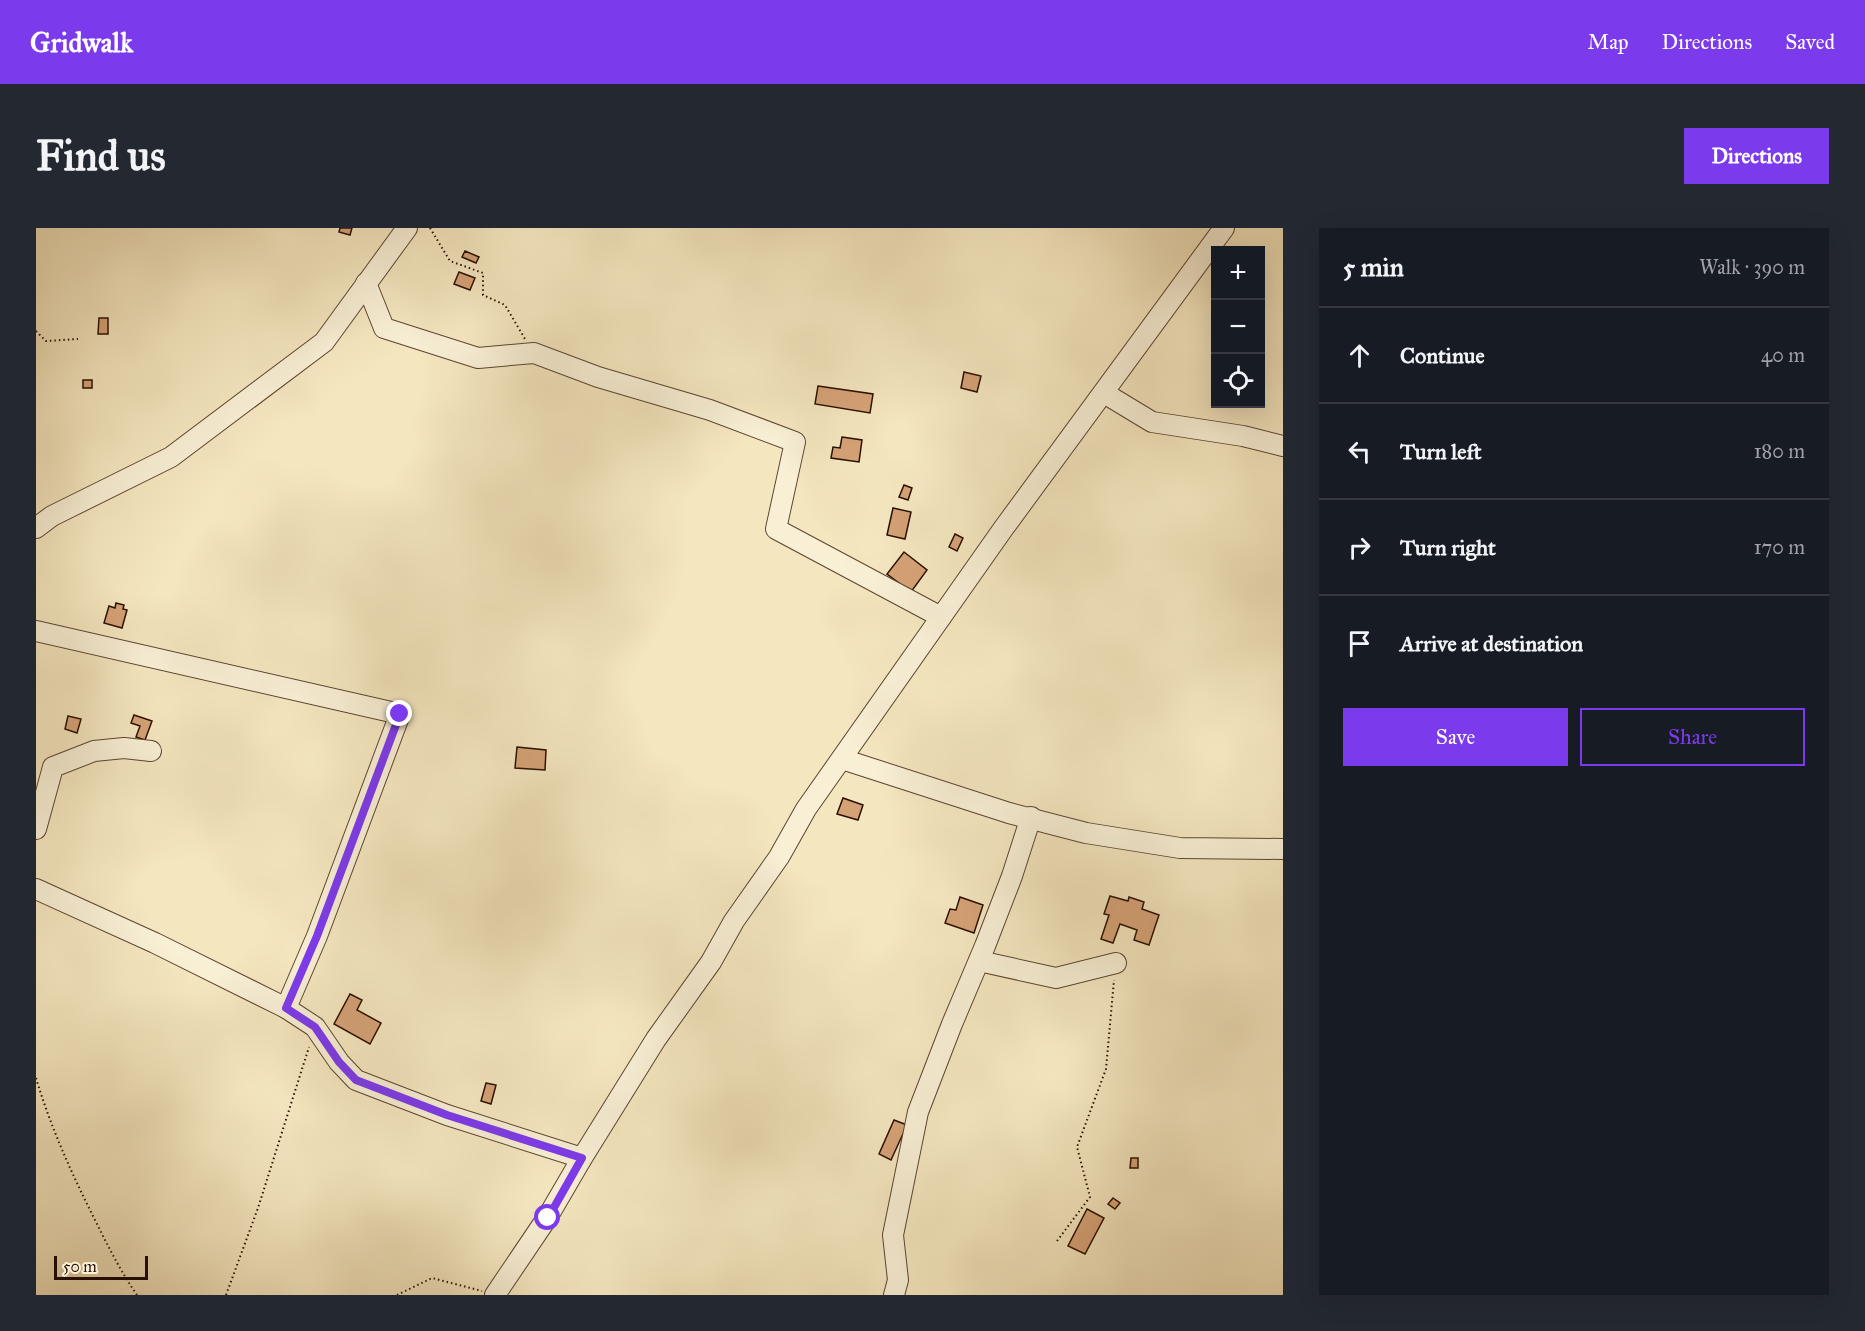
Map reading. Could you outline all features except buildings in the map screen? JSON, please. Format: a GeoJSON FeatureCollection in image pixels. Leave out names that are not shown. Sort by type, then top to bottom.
{"type":"FeatureCollection","features":[{"type":"Feature","properties":{"kind":"street"},"geometry":{"type":"LineString","coordinates":[[36,528],[52,516],[171,457],[324,342],[407,228]]}},
{"type":"Feature","properties":{"kind":"street"},"geometry":{"type":"LineString","coordinates":[[495,1295],[548,1218],[582,1158],[656,1040],[711,962],[734,921],[779,857],[806,809],[1003,529],[1224,228]]}},
{"type":"Feature","properties":{"kind":"street"},"geometry":{"type":"LineString","coordinates":[[366,283],[384,328],[478,358],[534,353],[598,377],[710,410],[795,442],[776,529],[941,617]]}},
{"type":"Feature","properties":{"kind":"street"},"geometry":{"type":"LineString","coordinates":[[1104,393],[1152,422],[1242,436],[1283,446]]}},
{"type":"Feature","properties":{"kind":"street"},"geometry":{"type":"LineString","coordinates":[[36,631],[400,714],[317,936],[286,1008]]}},
{"type":"Feature","properties":{"kind":"street"},"geometry":{"type":"LineString","coordinates":[[36,829],[53,767],[94,751],[124,748],[151,751]]}},
{"type":"Feature","properties":{"kind":"street"},"geometry":{"type":"LineString","coordinates":[[842,759],[1010,813],[1086,833],[1180,849],[1283,849]]}},
{"type":"Feature","properties":{"kind":"street"},"geometry":{"type":"LineString","coordinates":[[894,1295],[898,1280],[893,1235],[918,1112],[1012,876],[1032,817]]}},
{"type":"Feature","properties":{"kind":"street"},"geometry":{"type":"LineString","coordinates":[[36,889],[286,1008],[315,1027],[339,1062],[356,1080],[447,1115],[582,1158]]}},
{"type":"Feature","properties":{"kind":"street"},"geometry":{"type":"LineString","coordinates":[[979,961],[1056,978],[1116,963]]}},
{"type":"Feature","properties":{"kind":"path"},"geometry":{"type":"LineString","coordinates":[[430,228],[450,261],[483,273],[483,295],[505,305],[534,353]]}},
{"type":"Feature","properties":{"kind":"path"},"geometry":{"type":"LineString","coordinates":[[36,331],[46,341],[78,339]]}},
{"type":"Feature","properties":{"kind":"path"},"geometry":{"type":"LineString","coordinates":[[1057,1241],[1090,1197],[1077,1146],[1106,1069],[1116,963]]}},
{"type":"Feature","properties":{"kind":"path"},"geometry":{"type":"LineString","coordinates":[[226,1295],[258,1208],[315,1027]]}},
{"type":"Feature","properties":{"kind":"path"},"geometry":{"type":"LineString","coordinates":[[36,1078],[46,1112],[79,1189],[119,1269],[137,1295]]}},
{"type":"Feature","properties":{"kind":"path"},"geometry":{"type":"LineString","coordinates":[[397,1295],[432,1278],[495,1295]]}},
{"type":"Feature","properties":{"kind":"route"},"geometry":{"type":"LineString","coordinates":[[400,714],[317,936],[286,1008],[315,1027],[339,1062],[356,1080],[447,1115],[582,1158],[548,1218]]}}]}
